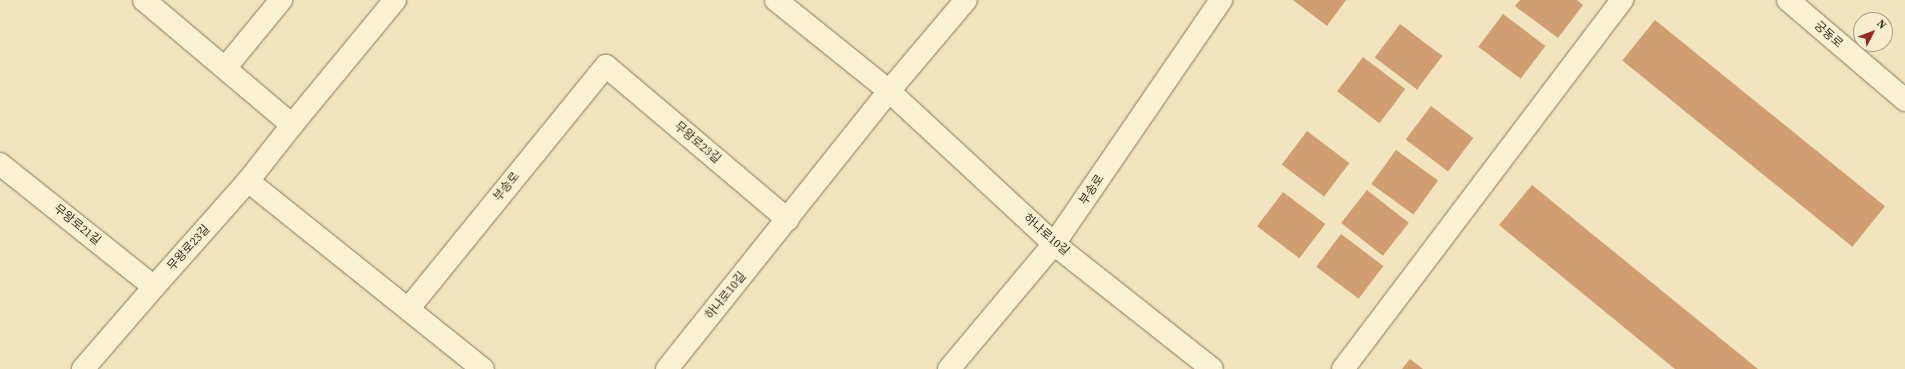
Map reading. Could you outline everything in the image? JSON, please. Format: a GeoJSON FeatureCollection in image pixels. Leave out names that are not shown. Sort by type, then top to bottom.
{"type":"FeatureCollection","features":[{"type":"Feature","properties":{"kind":"street"},"geometry":{"type":"LineString","coordinates":[[144,0],[226,67],[292,125]]}},
{"type":"Feature","properties":{"kind":"street"},"geometry":{"type":"LineString","coordinates":[[226,67],[281,0]]}},
{"type":"Feature","properties":{"kind":"street","name":"무왕로23길"},"geometry":{"type":"LineString","coordinates":[[84,369],[154,286],[248,181],[395,0]]}},
{"type":"Feature","properties":{"kind":"street","name":"하나로10길"},"geometry":{"type":"LineString","coordinates":[[776,0],[889,91],[1054,244],[1212,369]]}},
{"type":"Feature","properties":{"kind":"street","name":"하나로10길"},"geometry":{"type":"LineString","coordinates":[[667,369],[788,220],[889,91],[966,0]]}},
{"type":"Feature","properties":{"kind":"street","name":"부송로"},"geometry":{"type":"LineString","coordinates":[[949,369],[1054,244],[1221,0]]}},
{"type":"Feature","properties":{"kind":"street"},"geometry":{"type":"LineString","coordinates":[[1343,369],[1622,0]]}},
{"type":"Feature","properties":{"kind":"street","name":"궁동로"},"geometry":{"type":"LineString","coordinates":[[1788,0],[1905,100]]}},
{"type":"Feature","properties":{"kind":"street","name":"무왕로23길"},"geometry":{"type":"LineString","coordinates":[[606,66],[788,220]]}},
{"type":"Feature","properties":{"kind":"street","name":"부송로"},"geometry":{"type":"LineString","coordinates":[[409,308],[606,66]]}},
{"type":"Feature","properties":{"kind":"street","name":"무왕로21길"},"geometry":{"type":"LineString","coordinates":[[0,164],[154,286]]}},
{"type":"Feature","properties":{"kind":"street"},"geometry":{"type":"LineString","coordinates":[[248,181],[409,308],[483,369]]}},
{"type":"Feature","properties":{"kind":"building"},"geometry":{"type":"Polygon","coordinates":[[[1293,0],[1346,0],[1327,26],[1293,0]]]}},
{"type":"Feature","properties":{"kind":"building"},"geometry":{"type":"Polygon","coordinates":[[[1520,0],[1577,0],[1583,5],[1558,38],[1515,6],[1520,0]]]}},
{"type":"Feature","properties":{"kind":"building"},"geometry":{"type":"Polygon","coordinates":[[[1503,14],[1545,46],[1521,79],[1478,47],[1503,14]]]}},
{"type":"Feature","properties":{"kind":"building"},"geometry":{"type":"Polygon","coordinates":[[[1655,20],[1885,206],[1852,247],[1622,60],[1655,20]]]}},
{"type":"Feature","properties":{"kind":"building"},"geometry":{"type":"Polygon","coordinates":[[[1400,24],[1442,56],[1417,89],[1375,58],[1400,24]]]}},
{"type":"Feature","properties":{"kind":"building"},"geometry":{"type":"Polygon","coordinates":[[[1363,57],[1405,89],[1379,123],[1337,91],[1363,57]]]}},
{"type":"Feature","properties":{"kind":"building"},"geometry":{"type":"Polygon","coordinates":[[[1431,106],[1473,138],[1448,171],[1406,140],[1431,106]]]}},
{"type":"Feature","properties":{"kind":"building"},"geometry":{"type":"Polygon","coordinates":[[[1307,131],[1349,163],[1324,196],[1282,165],[1307,131]]]}},
{"type":"Feature","properties":{"kind":"building"},"geometry":{"type":"Polygon","coordinates":[[[1396,150],[1438,181],[1413,215],[1371,184],[1396,150]]]}},
{"type":"Feature","properties":{"kind":"building"},"geometry":{"type":"Polygon","coordinates":[[[1532,185],[1758,369],[1675,369],[1499,225],[1532,185]]]}},
{"type":"Feature","properties":{"kind":"building"},"geometry":{"type":"Polygon","coordinates":[[[1367,190],[1409,223],[1383,256],[1341,223],[1367,190]]]}},
{"type":"Feature","properties":{"kind":"building"},"geometry":{"type":"Polygon","coordinates":[[[1283,192],[1325,224],[1299,258],[1257,226],[1283,192]]]}},
{"type":"Feature","properties":{"kind":"building"},"geometry":{"type":"Polygon","coordinates":[[[1341,234],[1383,266],[1359,299],[1316,267],[1341,234]]]}},
{"type":"Feature","properties":{"kind":"building"},"geometry":{"type":"Polygon","coordinates":[[[1410,359],[1423,369],[1402,369],[1410,359]]]}}]}
